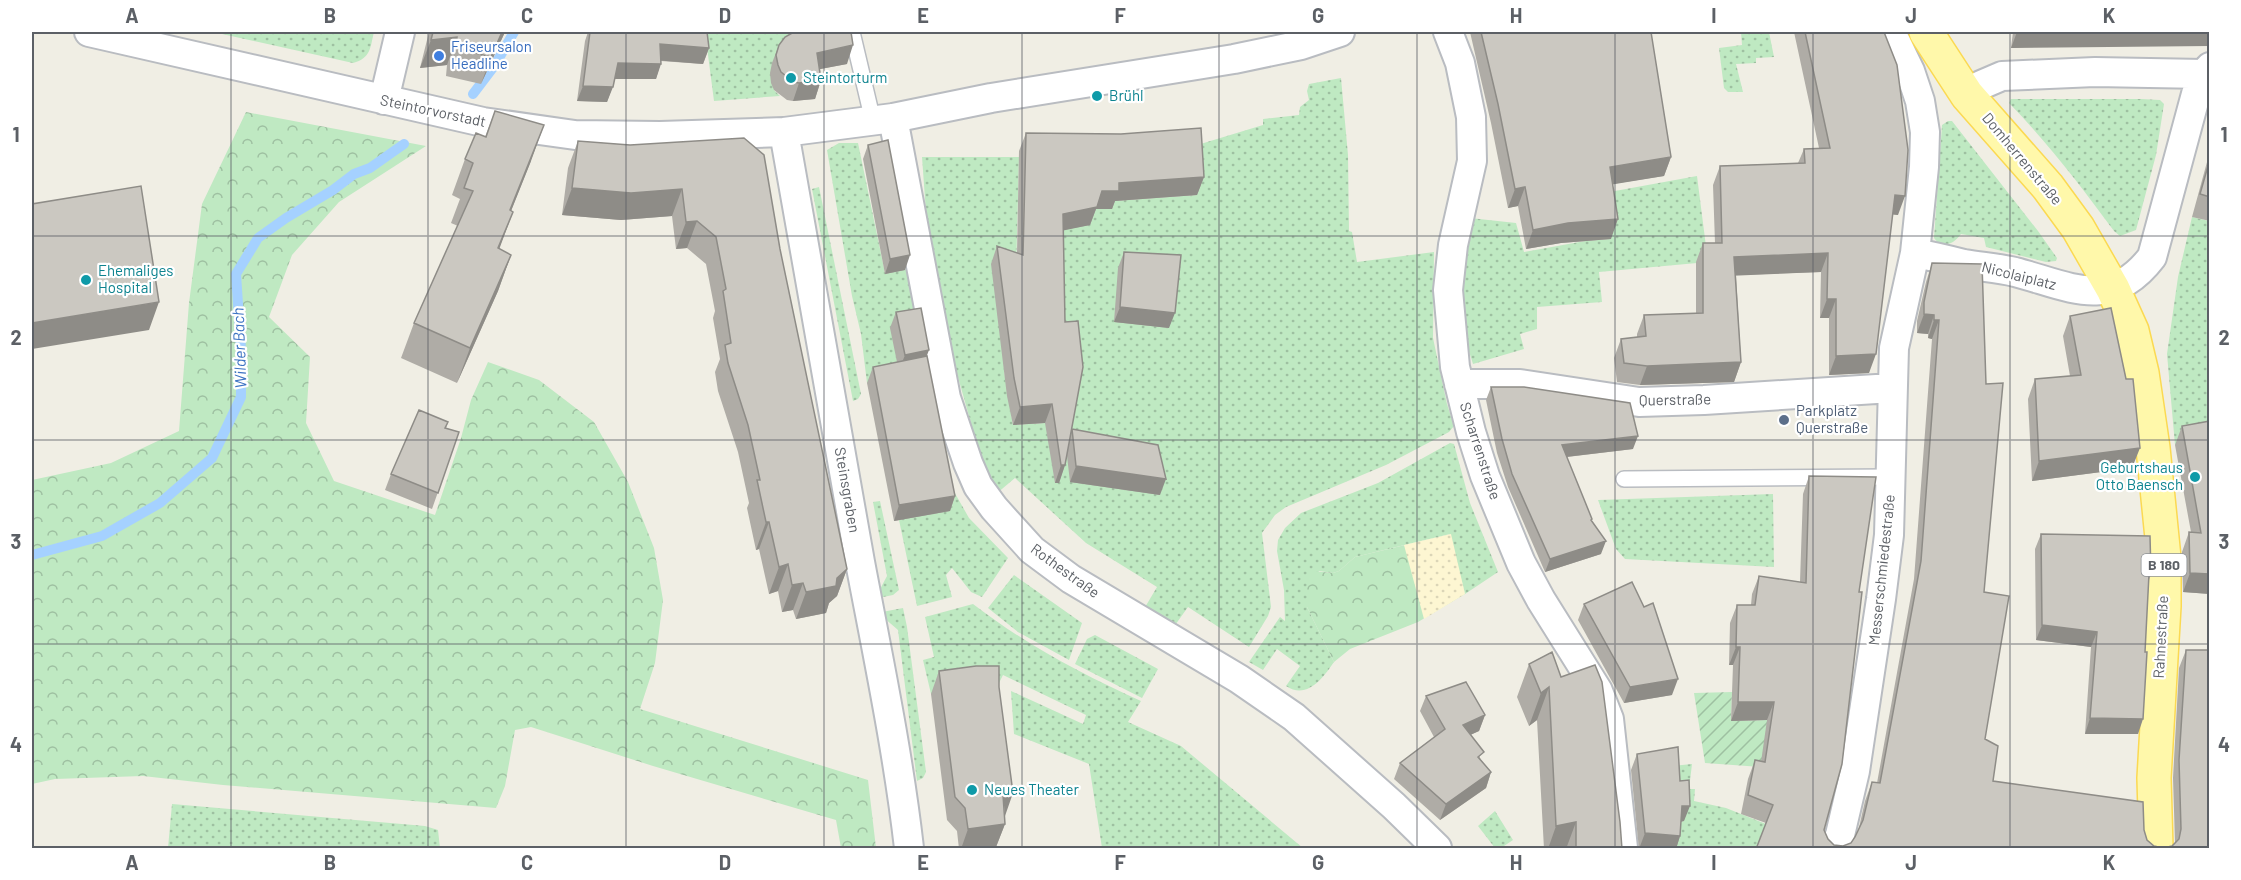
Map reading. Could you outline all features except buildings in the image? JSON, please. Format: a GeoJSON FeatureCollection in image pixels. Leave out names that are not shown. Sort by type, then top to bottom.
{"type":"FeatureCollection","features":[{"type":"Feature","properties":{"kind":"main road","name":"Domherrenstraße"},"geometry":{"type":"LineString","coordinates":[[1926,32],[1967,95],[2048,187],[2078,228],[2113,289]]}},
{"type":"Feature","properties":{"kind":"main road","name":"Rahnestraße"},"geometry":{"type":"LineString","coordinates":[[2113,289],[2132,331],[2142,373],[2164,558],[2164,606],[2154,778],[2156,849]]}},
{"type":"Feature","properties":{"kind":"street","name":"Steintorvorstadt"},"geometry":{"type":"LineString","coordinates":[[89,32],[483,122],[575,135],[660,136],[784,132]]}},
{"type":"Feature","properties":{"kind":"street"},"geometry":{"type":"LineString","coordinates":[[393,102],[400,32]]}},
{"type":"Feature","properties":{"kind":"street"},"geometry":{"type":"LineString","coordinates":[[784,132],[883,119],[991,98],[1234,59],[1301,45],[1340,32]]}},
{"type":"Feature","properties":{"kind":"street","name":"Scharrenstraße"},"geometry":{"type":"LineString","coordinates":[[1448,32],[1460,63],[1471,117],[1472,161],[1453,245],[1448,290],[1450,333],[1459,384],[1485,476],[1521,563],[1540,600],[1598,691],[1609,719],[1623,849]]}},
{"type":"Feature","properties":{"kind":"street"},"geometry":{"type":"LineString","coordinates":[[1888,32],[1896,42],[1910,71],[1920,101],[1925,132],[1920,213],[1914,253]]}},
{"type":"Feature","properties":{"kind":"street","name":"Nicolaiplatz"},"geometry":{"type":"LineString","coordinates":[[1914,253],[2014,272],[2075,290],[2113,289],[2139,274],[2152,257],[2196,94],[2207,70],[2002,76],[1981,84],[1967,95]]}},
{"type":"Feature","properties":{"kind":"street","name":"Rothestraße"},"geometry":{"type":"LineString","coordinates":[[883,119],[946,398],[978,486],[994,508],[1032,550],[1071,579],[1239,679],[1294,717],[1394,806],[1437,849]]}},
{"type":"Feature","properties":{"kind":"street","name":"Steinsgraben"},"geometry":{"type":"LineString","coordinates":[[784,132],[808,278],[905,814],[909,849]]}},
{"type":"Feature","properties":{"kind":"street","name":"Messerschmiedestraße"},"geometry":{"type":"LineString","coordinates":[[1834,849],[1840,835],[1857,759],[1881,599],[1889,535],[1894,348],[1914,253]]}},
{"type":"Feature","properties":{"kind":"street","name":"Querstraße"},"geometry":{"type":"LineString","coordinates":[[1459,384],[1520,384],[1639,402],[1892,388]]}},
{"type":"Feature","properties":{"kind":"lane"},"geometry":{"type":"LineString","coordinates":[[852,32],[883,119]]}},
{"type":"Feature","properties":{"kind":"lane"},"geometry":{"type":"LineString","coordinates":[[1624,479],[1891,477]]}},
{"type":"Feature","properties":{"kind":"green space"},"geometry":{"type":"Polygon","coordinates":[[[213,32],[374,32],[366,55],[353,63],[213,32]]]}},
{"type":"Feature","properties":{"kind":"green space"},"geometry":{"type":"Polygon","coordinates":[[[705,32],[792,32],[795,50],[774,90],[780,96],[714,101],[705,32]]]}},
{"type":"Feature","properties":{"kind":"green space"},"geometry":{"type":"Polygon","coordinates":[[[1741,32],[1769,32],[1774,57],[1756,58],[1756,63],[1736,64],[1743,92],[1728,92],[1724,88],[1719,48],[1742,45],[1741,32]]]}},
{"type":"Feature","properties":{"kind":"green space"},"geometry":{"type":"Polygon","coordinates":[[[1341,78],[1348,155],[1349,231],[1352,232],[1357,262],[1434,252],[1433,338],[1454,426],[1449,432],[1386,465],[1286,507],[1275,515],[1262,533],[1271,607],[1249,647],[1188,607],[1173,628],[1144,609],[1157,587],[1086,543],[1015,478],[996,494],[985,473],[956,370],[928,240],[922,157],[1019,157],[1016,273],[1004,371],[1013,425],[1045,423],[1059,340],[1056,214],[1096,209],[1113,201],[1197,195],[1194,146],[1263,125],[1263,119],[1299,115],[1300,107],[1309,100],[1307,91],[1309,84],[1341,78]]]}},
{"type":"Feature","properties":{"kind":"green space"},"geometry":{"type":"Polygon","coordinates":[[[2011,99],[2141,99],[2160,100],[2164,104],[2156,155],[2136,230],[2120,236],[2114,231],[2064,165],[2009,103],[2011,99]]]}},
{"type":"Feature","properties":{"kind":"green space"},"geometry":{"type":"Polygon","coordinates":[[[246,112],[426,146],[339,202],[292,255],[269,317],[310,357],[306,423],[334,481],[435,515],[461,438],[471,400],[488,362],[539,380],[594,422],[628,482],[654,548],[663,600],[655,663],[640,709],[868,780],[876,848],[841,848],[836,820],[531,727],[515,730],[505,786],[496,808],[143,776],[55,779],[32,784],[32,480],[111,463],[179,431],[189,303],[202,204],[246,112]]]}},
{"type":"Feature","properties":{"kind":"green space"},"geometry":{"type":"Polygon","coordinates":[[[1952,121],[2038,231],[2057,258],[2056,261],[2046,262],[1986,247],[1984,238],[1961,234],[1949,244],[1939,244],[1934,238],[1942,125],[1952,121]]]}},
{"type":"Feature","properties":{"kind":"green space"},"geometry":{"type":"Polygon","coordinates":[[[839,143],[858,143],[885,273],[914,268],[923,322],[899,370],[892,378],[867,383],[861,334],[852,296],[827,150],[839,143]]]}},
{"type":"Feature","properties":{"kind":"green space"},"geometry":{"type":"Polygon","coordinates":[[[1697,176],[1708,262],[1599,272],[1602,302],[1537,307],[1537,329],[1520,334],[1524,349],[1473,364],[1467,345],[1459,274],[1470,218],[1516,223],[1524,252],[1610,239],[1604,193],[1697,176]]]}},
{"type":"Feature","properties":{"kind":"green space"},"geometry":{"type":"Polygon","coordinates":[[[819,187],[861,394],[853,401],[812,189],[819,187]]]}},
{"type":"Feature","properties":{"kind":"green space"},"geometry":{"type":"Polygon","coordinates":[[[2192,217],[2209,221],[2209,439],[2175,445],[2167,354],[2178,277],[2192,217]]]}},
{"type":"Feature","properties":{"kind":"green space"},"geometry":{"type":"Polygon","coordinates":[[[1450,443],[1454,444],[1470,503],[1498,572],[1465,594],[1450,534],[1355,557],[1339,571],[1333,573],[1319,571],[1307,607],[1334,662],[1320,680],[1308,689],[1294,690],[1286,686],[1300,666],[1277,649],[1263,670],[1249,662],[1280,617],[1285,621],[1284,590],[1277,551],[1278,540],[1285,528],[1301,513],[1378,483],[1450,443]]]}},
{"type":"Feature","properties":{"kind":"green space"},"geometry":{"type":"Polygon","coordinates":[[[952,488],[969,518],[1008,558],[982,597],[971,592],[952,568],[946,575],[952,597],[917,606],[899,520],[952,488]]]}},
{"type":"Feature","properties":{"kind":"green space"},"geometry":{"type":"Polygon","coordinates":[[[1773,494],[1774,567],[1625,559],[1616,549],[1598,500],[1773,494]]]}},
{"type":"Feature","properties":{"kind":"green space"},"geometry":{"type":"Polygon","coordinates":[[[880,501],[899,590],[893,595],[878,598],[878,593],[887,576],[873,502],[880,501]]]}},
{"type":"Feature","properties":{"kind":"green space"},"geometry":{"type":"Polygon","coordinates":[[[1451,534],[1465,594],[1418,622],[1350,649],[1334,662],[1307,607],[1307,576],[1312,571],[1333,573],[1339,571],[1355,557],[1451,534]]]}},
{"type":"Feature","properties":{"kind":"green space"},"geometry":{"type":"Polygon","coordinates":[[[1014,575],[1082,623],[1069,660],[1018,632],[988,608],[1014,575]]]}},
{"type":"Feature","properties":{"kind":"green space"},"geometry":{"type":"Polygon","coordinates":[[[973,604],[1054,657],[1141,701],[1128,722],[1181,746],[1303,848],[1102,848],[1089,764],[1014,734],[1011,691],[1083,724],[1086,715],[1003,675],[998,685],[931,694],[923,660],[934,657],[925,617],[973,604]]]}},
{"type":"Feature","properties":{"kind":"green space"},"geometry":{"type":"Polygon","coordinates":[[[903,608],[926,772],[923,778],[917,781],[898,630],[883,617],[882,612],[903,608]]]}},
{"type":"Feature","properties":{"kind":"green space"},"geometry":{"type":"Polygon","coordinates":[[[1095,635],[1158,669],[1142,698],[1075,664],[1087,639],[1095,635]]]}},
{"type":"Feature","properties":{"kind":"green space"},"geometry":{"type":"Polygon","coordinates":[[[1732,692],[1731,721],[1767,720],[1761,767],[1705,763],[1694,693],[1732,692]]]}},
{"type":"Feature","properties":{"kind":"green space"},"geometry":{"type":"Polygon","coordinates":[[[1692,764],[1689,789],[1695,789],[1694,801],[1726,808],[1766,824],[1757,848],[1675,848],[1672,766],[1692,764]]]}},
{"type":"Feature","properties":{"kind":"green space"},"geometry":{"type":"Polygon","coordinates":[[[172,804],[425,826],[438,830],[440,848],[168,848],[172,804]]]}},
{"type":"Feature","properties":{"kind":"green space"},"geometry":{"type":"Polygon","coordinates":[[[1495,811],[1513,840],[1501,848],[1495,848],[1478,826],[1495,811]]]}},
{"type":"Feature","properties":{"kind":"sand"},"geometry":{"type":"Polygon","coordinates":[[[1451,534],[1465,594],[1424,619],[1404,545],[1451,534]]]}},
{"type":"Feature","properties":{"kind":"waterway","name":"Wilder Bach"},"geometry":{"type":"LineString","coordinates":[[473,94],[495,65],[514,32]]}},
{"type":"Feature","properties":{"kind":"waterway","name":"Wilder Bach"},"geometry":{"type":"LineString","coordinates":[[32,555],[102,536],[160,503],[212,458],[241,397],[241,349],[236,274],[258,238],[354,174],[370,168],[404,144]]}},
{"type":"Feature","properties":{"kind":"place","name":"Friseursalon Headline"},"geometry":{"type":"Point","coordinates":[439,56]}},
{"type":"Feature","properties":{"kind":"place","name":"Steintorturm"},"geometry":{"type":"Point","coordinates":[791,78]}},
{"type":"Feature","properties":{"kind":"place","name":"Brühl"},"geometry":{"type":"Point","coordinates":[1097,96]}},
{"type":"Feature","properties":{"kind":"place","name":"Ehemaliges Hospital"},"geometry":{"type":"Point","coordinates":[86,280]}},
{"type":"Feature","properties":{"kind":"place","name":"Parkplatz Querstraße"},"geometry":{"type":"Point","coordinates":[1784,420]}},
{"type":"Feature","properties":{"kind":"place","name":"Geburtshaus Otto Baensch"},"geometry":{"type":"Point","coordinates":[2195,477]}},
{"type":"Feature","properties":{"kind":"place","name":"Neues Theater"},"geometry":{"type":"Point","coordinates":[972,790]}}]}
